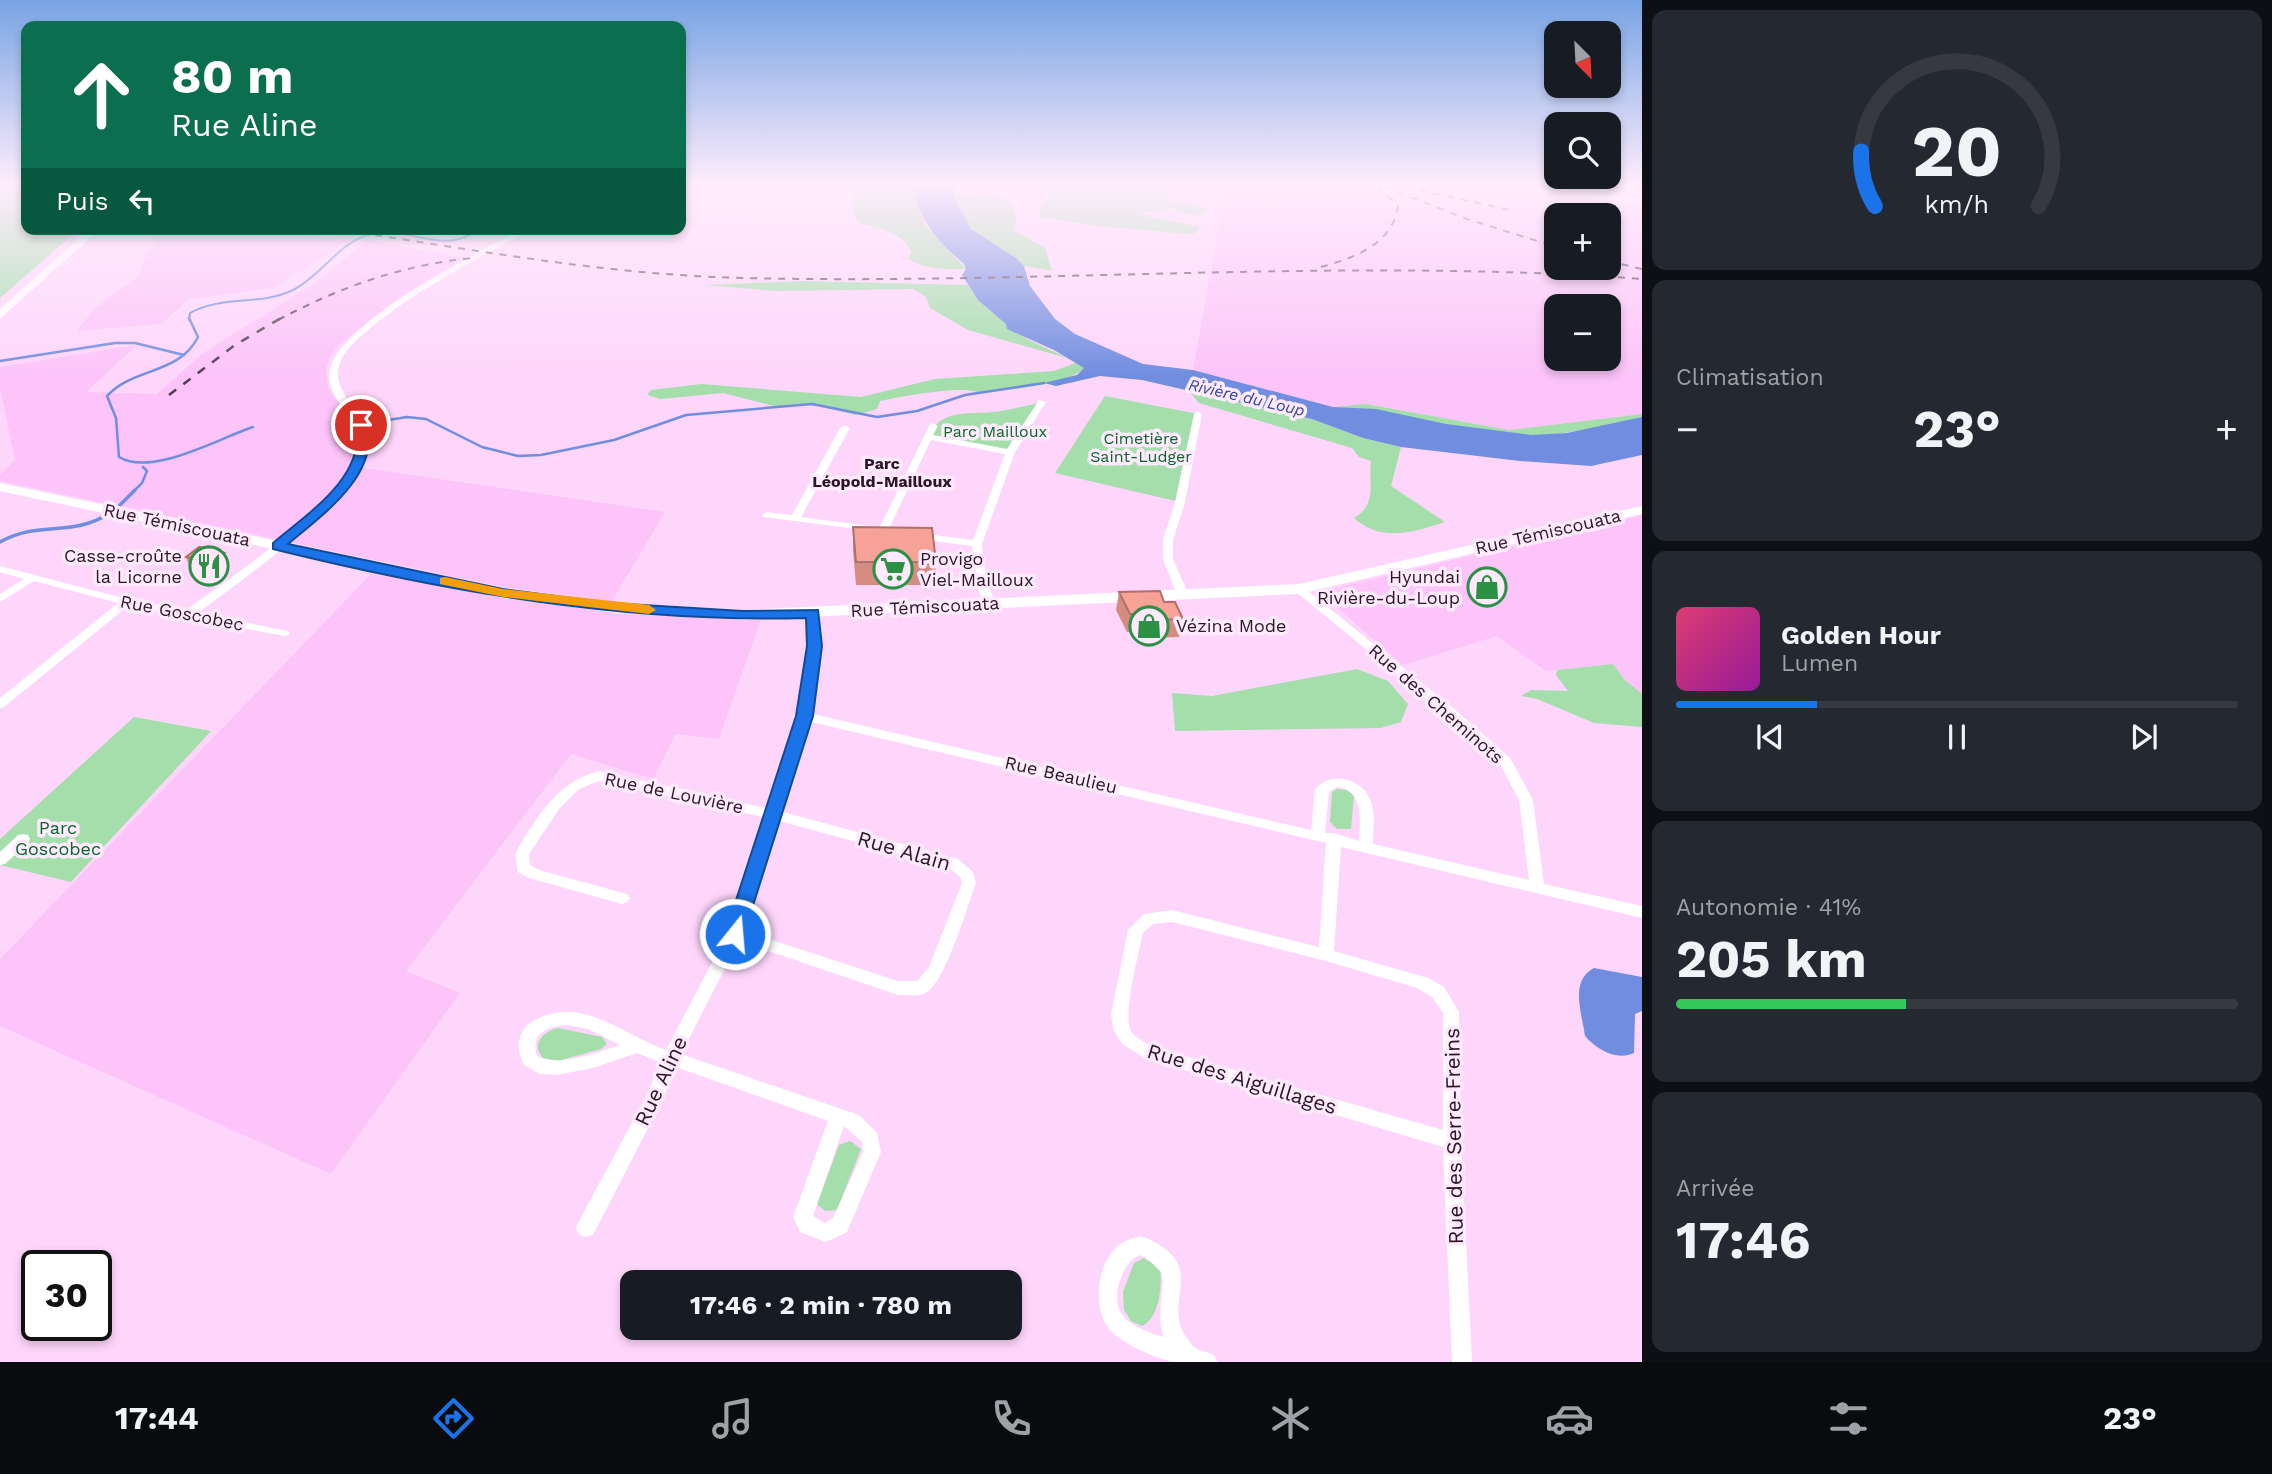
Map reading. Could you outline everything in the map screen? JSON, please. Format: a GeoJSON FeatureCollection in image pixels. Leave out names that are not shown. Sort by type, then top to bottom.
{"type":"FeatureCollection","features":[{"type":"Feature","properties":{"kind":"highway"},"geometry":{"type":"LineString","coordinates":[[0,315],[74,249]]}},
{"type":"Feature","properties":{"kind":"highway"},"geometry":{"type":"LineString","coordinates":[[0,309],[35,284]]}},
{"type":"Feature","properties":{"kind":"main road","name":"Rue Témiscouata"},"geometry":{"type":"LineString","coordinates":[[0,487],[503,593],[610,607],[743,615],[1299,589],[1642,510]]}},
{"type":"Feature","properties":{"kind":"street"},"geometry":{"type":"LineString","coordinates":[[189,614],[278,546],[325,505],[363,456],[365,441],[361,425],[336,388],[333,378],[337,360],[344,348],[401,301],[492,249]]}},
{"type":"Feature","properties":{"kind":"street"},"geometry":{"type":"LineString","coordinates":[[990,604],[981,579],[977,544],[1010,452],[1042,402]]}},
{"type":"Feature","properties":{"kind":"street"},"geometry":{"type":"LineString","coordinates":[[1183,595],[1168,559],[1168,540],[1180,502],[1198,414]]}},
{"type":"Feature","properties":{"kind":"street"},"geometry":{"type":"LineString","coordinates":[[883,531],[933,426]]}},
{"type":"Feature","properties":{"kind":"street"},"geometry":{"type":"LineString","coordinates":[[794,519],[845,428]]}},
{"type":"Feature","properties":{"kind":"street"},"geometry":{"type":"LineString","coordinates":[[928,437],[1010,452]]}},
{"type":"Feature","properties":{"kind":"street"},"geometry":{"type":"LineString","coordinates":[[767,515],[896,533]]}},
{"type":"Feature","properties":{"kind":"street"},"geometry":{"type":"LineString","coordinates":[[909,535],[977,544]]}},
{"type":"Feature","properties":{"kind":"street","name":"Rue Goscobec"},"geometry":{"type":"LineString","coordinates":[[0,569],[126,602],[284,633]]}},
{"type":"Feature","properties":{"kind":"street"},"geometry":{"type":"LineString","coordinates":[[0,599],[32,578]]}},
{"type":"Feature","properties":{"kind":"street","name":"Rue des Cheminots"},"geometry":{"type":"LineString","coordinates":[[1299,589],[1491,745],[1505,761],[1526,800],[1537,886]]}},
{"type":"Feature","properties":{"kind":"street"},"geometry":{"type":"LineString","coordinates":[[0,704],[126,602]]}},
{"type":"Feature","properties":{"kind":"street"},"geometry":{"type":"LineString","coordinates":[[735,934],[804,716],[815,646],[813,613]]}},
{"type":"Feature","properties":{"kind":"street","name":"Rue Beaulieu"},"geometry":{"type":"LineString","coordinates":[[804,716],[1642,912]]}},
{"type":"Feature","properties":{"kind":"street","name":"Rue de Louvière"},"geometry":{"type":"LineString","coordinates":[[622,898],[534,874],[523,868],[520,862],[528,844],[566,792],[577,783],[599,776],[771,814]]}},
{"type":"Feature","properties":{"kind":"street"},"geometry":{"type":"LineString","coordinates":[[1326,955],[1326,836],[1322,790],[1327,785],[1341,783],[1358,789],[1365,800],[1366,846]]}},
{"type":"Feature","properties":{"kind":"street","name":"Rue Alain"},"geometry":{"type":"LineString","coordinates":[[735,934],[898,988],[921,988],[936,970],[969,883],[962,868],[953,863],[771,814]]}},
{"type":"Feature","properties":{"kind":"street"},"geometry":{"type":"LineString","coordinates":[[0,860],[23,839]]}},
{"type":"Feature","properties":{"kind":"street","name":"Rue des Aiguillages"},"geometry":{"type":"LineString","coordinates":[[1326,955],[1172,916],[1149,918],[1136,930],[1119,1014],[1119,1028],[1134,1046],[1151,1053],[1452,1141]]}},
{"type":"Feature","properties":{"kind":"street","name":"Rue Aline"},"geometry":{"type":"LineString","coordinates":[[586,1228],[656,1096],[671,1057],[735,934]]}},
{"type":"Feature","properties":{"kind":"street","name":"Rue des Serre-Freins"},"geometry":{"type":"LineString","coordinates":[[1326,955],[1422,983],[1447,1002],[1452,1028],[1452,1141],[1462,1362]]}},
{"type":"Feature","properties":{"kind":"street"},"geometry":{"type":"LineString","coordinates":[[637,1046],[560,1069],[543,1069],[533,1063],[526,1054],[527,1041],[534,1030],[547,1021],[561,1018],[596,1024],[637,1046],[853,1121],[871,1139],[872,1152],[840,1225],[826,1233],[807,1225],[803,1217],[838,1116]]}},
{"type":"Feature","properties":{"kind":"street"},"geometry":{"type":"LineString","coordinates":[[1186,1354],[1170,1326],[1172,1270],[1164,1256],[1141,1245],[1130,1248],[1114,1266],[1110,1284],[1108,1307],[1114,1321],[1123,1330],[1186,1354],[1207,1362]]}},
{"type":"Feature","properties":{"kind":"shaded area"},"geometry":{"type":"Polygon","coordinates":[[[150,249],[337,249],[274,288],[189,299],[161,324],[77,331],[96,307],[138,277],[150,249]]]}},
{"type":"Feature","properties":{"kind":"shaded area"},"geometry":{"type":"Polygon","coordinates":[[[357,249],[415,249],[467,258],[394,301],[338,346],[329,359],[326,369],[328,389],[351,419],[356,432],[356,445],[350,466],[665,512],[612,601],[509,588],[0,481],[0,475],[15,460],[0,388],[0,367],[137,345],[86,392],[157,394],[202,354],[315,283],[357,249]]]}},
{"type":"Feature","properties":{"kind":"shaded area"},"geometry":{"type":"Polygon","coordinates":[[[1215,249],[1544,249],[1544,280],[1621,280],[1621,249],[1642,249],[1642,414],[1509,430],[1366,404],[1333,407],[1193,370],[1215,249]]]}},
{"type":"Feature","properties":{"kind":"shaded area"},"geometry":{"type":"Polygon","coordinates":[[[1642,515],[1642,694],[1624,679],[1613,664],[1546,671],[1497,636],[1403,665],[1319,592],[1642,515]]]}},
{"type":"Feature","properties":{"kind":"shaded area"},"geometry":{"type":"Polygon","coordinates":[[[371,574],[618,614],[761,619],[719,739],[676,734],[653,779],[571,754],[406,971],[460,993],[331,1174],[0,1026],[0,959],[371,574]]]}},
{"type":"Feature","properties":{"kind":"green space"},"geometry":{"type":"Polygon","coordinates":[[[0,249],[57,249],[0,298],[0,249]]]}},
{"type":"Feature","properties":{"kind":"green space"},"geometry":{"type":"Polygon","coordinates":[[[909,249],[947,249],[966,269],[920,265],[908,258],[911,252],[909,249]]]}},
{"type":"Feature","properties":{"kind":"green space"},"geometry":{"type":"Polygon","coordinates":[[[1000,249],[1045,249],[1052,271],[1024,266],[1000,249]]]}},
{"type":"Feature","properties":{"kind":"green space"},"geometry":{"type":"Polygon","coordinates":[[[802,281],[968,285],[978,300],[1027,339],[1067,358],[968,330],[930,308],[926,297],[913,289],[776,291],[705,285],[802,281]]]}},
{"type":"Feature","properties":{"kind":"green space"},"geometry":{"type":"Polygon","coordinates":[[[1075,363],[1085,368],[1049,383],[979,393],[961,390],[916,394],[880,401],[877,409],[856,415],[812,404],[778,407],[723,393],[661,399],[647,395],[651,390],[701,384],[861,397],[935,379],[1054,371],[1075,363]]]}},
{"type":"Feature","properties":{"kind":"green space"},"geometry":{"type":"Polygon","coordinates":[[[1188,390],[1312,419],[1363,438],[1401,447],[1391,486],[1445,522],[1398,533],[1376,531],[1365,526],[1354,518],[1369,500],[1371,461],[1359,457],[1352,448],[1199,403],[1188,390]]]}},
{"type":"Feature","properties":{"kind":"green space","name":"Cimetière Saint-Ludger"},"geometry":{"type":"Polygon","coordinates":[[[1105,396],[1198,414],[1180,502],[1055,473],[1105,396]]]}},
{"type":"Feature","properties":{"kind":"green space","name":"Parc Mailloux"},"geometry":{"type":"Polygon","coordinates":[[[1042,402],[1010,452],[928,437],[933,428],[947,417],[1000,411],[1042,402]]]}},
{"type":"Feature","properties":{"kind":"green space"},"geometry":{"type":"Polygon","coordinates":[[[1366,404],[1509,430],[1642,414],[1642,417],[1573,432],[1530,435],[1333,407],[1366,404]]]}},
{"type":"Feature","properties":{"kind":"green space"},"geometry":{"type":"Polygon","coordinates":[[[1613,664],[1624,679],[1642,694],[1642,727],[1594,723],[1537,699],[1521,696],[1531,690],[1568,691],[1556,675],[1557,670],[1613,664]]]}},
{"type":"Feature","properties":{"kind":"green space"},"geometry":{"type":"Polygon","coordinates":[[[1357,669],[1388,681],[1408,704],[1401,722],[1381,728],[1175,731],[1172,693],[1212,696],[1357,669]]]}},
{"type":"Feature","properties":{"kind":"green space","name":"Parc Goscobec"},"geometry":{"type":"Polygon","coordinates":[[[134,717],[211,731],[71,882],[0,865],[0,839],[134,717]]]}},
{"type":"Feature","properties":{"kind":"green space"},"geometry":{"type":"Polygon","coordinates":[[[1337,789],[1347,790],[1354,796],[1351,829],[1337,829],[1330,822],[1332,792],[1337,789]]]}},
{"type":"Feature","properties":{"kind":"green space"},"geometry":{"type":"Polygon","coordinates":[[[558,1028],[602,1037],[607,1044],[601,1049],[558,1061],[543,1058],[538,1048],[540,1039],[558,1028]]]}},
{"type":"Feature","properties":{"kind":"green space"},"geometry":{"type":"Polygon","coordinates":[[[850,1141],[861,1149],[837,1210],[825,1211],[817,1204],[839,1145],[850,1141]]]}},
{"type":"Feature","properties":{"kind":"green space"},"geometry":{"type":"Polygon","coordinates":[[[1144,1258],[1160,1268],[1161,1283],[1153,1316],[1142,1326],[1131,1321],[1124,1310],[1123,1292],[1134,1263],[1144,1258]]]}},
{"type":"Feature","properties":{"kind":"water","name":"Rivière du Loup"},"geometry":{"type":"Polygon","coordinates":[[[947,249],[1001,249],[1024,266],[1030,286],[1055,319],[1075,334],[1143,364],[1193,370],[1333,407],[1376,409],[1446,424],[1531,435],[1567,433],[1642,417],[1642,455],[1591,466],[1401,447],[1363,438],[1312,419],[1142,380],[1100,376],[1056,386],[1044,383],[1077,375],[1084,368],[1054,350],[1007,329],[1006,324],[978,300],[962,275],[966,269],[947,249]]]}},
{"type":"Feature","properties":{"kind":"water"},"geometry":{"type":"Polygon","coordinates":[[[1594,968],[1642,977],[1642,1011],[1635,1014],[1634,1053],[1621,1056],[1608,1053],[1585,1036],[1579,989],[1586,974],[1594,968]]]}},
{"type":"Feature","properties":{"kind":"building"},"geometry":{"type":"Polygon","coordinates":[[[853,527],[932,528],[936,562],[856,562],[853,527]]]}},
{"type":"Feature","properties":{"kind":"building"},"geometry":{"type":"Polygon","coordinates":[[[199,547],[224,553],[210,562],[186,557],[199,547]]]}},
{"type":"Feature","properties":{"kind":"building"},"geometry":{"type":"Polygon","coordinates":[[[1160,591],[1164,602],[1175,602],[1183,619],[1150,620],[1147,614],[1130,614],[1119,592],[1160,591]]]}},
{"type":"Feature","properties":{"kind":"waterway"},"geometry":{"type":"LineString","coordinates":[[189,318],[190,313],[215,304],[267,298],[293,290],[343,249]]}},
{"type":"Feature","properties":{"kind":"waterway"},"geometry":{"type":"LineString","coordinates":[[183,355],[198,337],[189,318]]}},
{"type":"Feature","properties":{"kind":"waterway"},"geometry":{"type":"LineString","coordinates":[[0,361],[115,343],[135,343],[183,355]]}},
{"type":"Feature","properties":{"kind":"waterway"},"geometry":{"type":"LineString","coordinates":[[183,355],[168,365],[130,380],[107,396],[116,418],[119,457],[133,462],[167,459],[253,427]]}},
{"type":"Feature","properties":{"kind":"waterway"},"geometry":{"type":"LineString","coordinates":[[376,422],[407,417],[426,419],[482,447],[518,456],[541,455],[614,440],[686,415],[812,404],[877,417],[917,411],[965,395],[1044,383]]}},
{"type":"Feature","properties":{"kind":"waterway"},"geometry":{"type":"LineString","coordinates":[[116,509],[142,483],[147,471],[143,467]]}},
{"type":"Feature","properties":{"kind":"waterway"},"geometry":{"type":"LineString","coordinates":[[0,542],[28,532],[82,525],[110,513]]}},
{"type":"Feature","properties":{"kind":"railway"},"geometry":{"type":"LineString","coordinates":[[463,249],[650,273],[742,278],[967,278],[1417,271],[1642,279]]}},
{"type":"Feature","properties":{"kind":"railway"},"geometry":{"type":"LineString","coordinates":[[1321,267],[1368,249]]}},
{"type":"Feature","properties":{"kind":"railway"},"geometry":{"type":"LineString","coordinates":[[278,320],[325,297],[372,279],[421,266],[472,258]]}},
{"type":"Feature","properties":{"kind":"railway"},"geometry":{"type":"LineString","coordinates":[[1621,264],[1642,269]]}},
{"type":"Feature","properties":{"kind":"railway"},"geometry":{"type":"LineString","coordinates":[[169,395],[235,345],[281,318]]}},
{"type":"Feature","properties":{"kind":"slow traffic"},"geometry":{"type":"LineString","coordinates":[[445,581],[503,593],[649,610]]}},
{"type":"Feature","properties":{"kind":"place","name":"Casse-croûte la Licorne"},"geometry":{"type":"Point","coordinates":[209,566]}},
{"type":"Feature","properties":{"kind":"place","name":"Provigo Viel-Mailloux"},"geometry":{"type":"Point","coordinates":[893,569]}},
{"type":"Feature","properties":{"kind":"place","name":"Hyundai Rivière-du-Loup"},"geometry":{"type":"Point","coordinates":[1487,587]}},
{"type":"Feature","properties":{"kind":"place","name":"Vézina Mode"},"geometry":{"type":"Point","coordinates":[1149,626]}},
{"type":"Feature","properties":{"kind":"district","name":"Parc Léopold-Mailloux"},"geometry":{"type":"Point","coordinates":[882,472]}},
{"type":"Feature","properties":{"kind":"route"},"geometry":{"type":"LineString","coordinates":[[361,425],[365,441],[363,456],[348,478],[325,505],[278,546],[503,593],[610,607],[743,615],[813,613],[815,646],[804,716],[735,934]]}}]}
